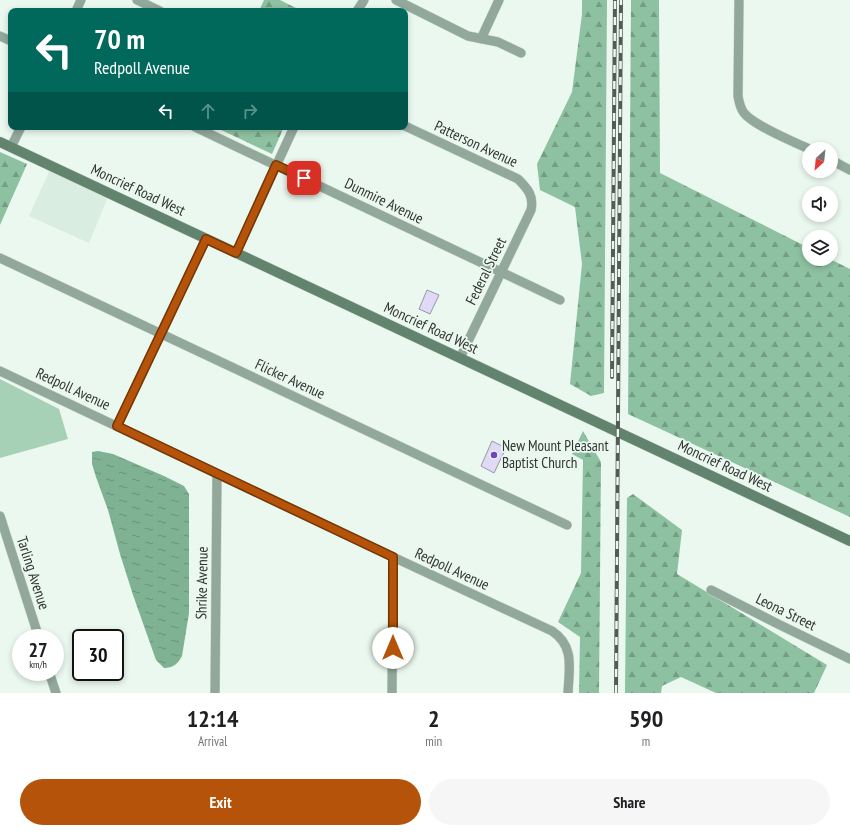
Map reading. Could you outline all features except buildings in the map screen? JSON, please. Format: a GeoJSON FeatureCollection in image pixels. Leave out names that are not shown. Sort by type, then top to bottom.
{"type":"FeatureCollection","features":[{"type":"Feature","properties":{"kind":"street"},"geometry":{"type":"LineString","coordinates":[[138,0],[154,8]]}},
{"type":"Feature","properties":{"kind":"street"},"geometry":{"type":"LineString","coordinates":[[396,0],[468,36],[498,42],[521,53]]}},
{"type":"Feature","properties":{"kind":"street"},"geometry":{"type":"LineString","coordinates":[[480,39],[499,0]]}},
{"type":"Feature","properties":{"kind":"street"},"geometry":{"type":"LineString","coordinates":[[739,0],[739,104],[743,112],[755,122],[802,146]]}},
{"type":"Feature","properties":{"kind":"street","name":"Patterson Avenue"},"geometry":{"type":"LineString","coordinates":[[408,127],[518,180],[531,194]]}},
{"type":"Feature","properties":{"kind":"street"},"geometry":{"type":"LineString","coordinates":[[11,147],[20,130]]}},
{"type":"Feature","properties":{"kind":"street","name":"Dunmire Avenue"},"geometry":{"type":"LineString","coordinates":[[201,130],[560,300]]}},
{"type":"Feature","properties":{"kind":"street"},"geometry":{"type":"LineString","coordinates":[[236,253],[293,130]]}},
{"type":"Feature","properties":{"kind":"street","name":"Moncrief Road West"},"geometry":{"type":"LineString","coordinates":[[0,142],[850,541]]}},
{"type":"Feature","properties":{"kind":"street"},"geometry":{"type":"LineString","coordinates":[[838,164],[850,170]]}},
{"type":"Feature","properties":{"kind":"street","name":"Federal Street"},"geometry":{"type":"LineString","coordinates":[[460,358],[531,210],[531,194]]}},
{"type":"Feature","properties":{"kind":"street"},"geometry":{"type":"LineString","coordinates":[[117,426],[206,239]]}},
{"type":"Feature","properties":{"kind":"street","name":"Flicker Avenue"},"geometry":{"type":"LineString","coordinates":[[0,258],[567,525]]}},
{"type":"Feature","properties":{"kind":"street","name":"Redpoll Avenue"},"geometry":{"type":"LineString","coordinates":[[0,370],[217,474],[552,631],[560,636],[565,643],[569,658],[568,693]]}},
{"type":"Feature","properties":{"kind":"street","name":"Shrike Avenue"},"geometry":{"type":"LineString","coordinates":[[215,693],[217,474]]}},
{"type":"Feature","properties":{"kind":"street","name":"Tarling Avenue"},"geometry":{"type":"LineString","coordinates":[[0,516],[36,629]]}},
{"type":"Feature","properties":{"kind":"street"},"geometry":{"type":"LineString","coordinates":[[392,693],[393,557]]}},
{"type":"Feature","properties":{"kind":"street","name":"Leona Street"},"geometry":{"type":"LineString","coordinates":[[711,590],[850,659]]}},
{"type":"Feature","properties":{"kind":"street"},"geometry":{"type":"LineString","coordinates":[[52,681],[56,693]]}},
{"type":"Feature","properties":{"kind":"shaded area"},"geometry":{"type":"Polygon","coordinates":[[[50,170],[108,197],[89,243],[29,216],[50,170]]]}},
{"type":"Feature","properties":{"kind":"shaded area"},"geometry":{"type":"Polygon","coordinates":[[[0,379],[59,409],[68,439],[0,458],[0,379]]]}},
{"type":"Feature","properties":{"kind":"green space"},"geometry":{"type":"Polygon","coordinates":[[[264,0],[280,0],[296,8],[260,8],[264,0]]]}},
{"type":"Feature","properties":{"kind":"green space"},"geometry":{"type":"Polygon","coordinates":[[[582,0],[607,0],[604,393],[591,396],[570,384],[582,264],[575,207],[540,190],[537,164],[572,92],[582,14],[582,0]]]}},
{"type":"Feature","properties":{"kind":"green space"},"geometry":{"type":"Polygon","coordinates":[[[631,0],[659,0],[660,173],[802,244],[802,266],[838,266],[838,263],[850,269],[850,517],[628,414],[631,0]]]}},
{"type":"Feature","properties":{"kind":"green space"},"geometry":{"type":"Polygon","coordinates":[[[221,130],[283,130],[272,154],[221,130]]]}},
{"type":"Feature","properties":{"kind":"green space"},"geometry":{"type":"Polygon","coordinates":[[[0,152],[27,164],[0,225],[0,152]]]}},
{"type":"Feature","properties":{"kind":"green space"},"geometry":{"type":"Polygon","coordinates":[[[583,431],[601,462],[599,693],[579,693],[580,637],[558,622],[581,573],[583,460],[572,454],[583,431]]]}},
{"type":"Feature","properties":{"kind":"green space"},"geometry":{"type":"Polygon","coordinates":[[[633,494],[682,530],[677,574],[827,665],[814,693],[716,693],[681,677],[662,686],[661,693],[625,693],[627,498],[633,494]]]}},
{"type":"Feature","properties":{"kind":"water"},"geometry":{"type":"Polygon","coordinates":[[[98,451],[113,454],[164,476],[184,486],[189,494],[189,613],[182,656],[173,666],[164,668],[156,660],[133,595],[108,510],[92,464],[92,452],[98,451]]]}},
{"type":"Feature","properties":{"kind":"railway"},"geometry":{"type":"LineString","coordinates":[[612,377],[615,0]]}},
{"type":"Feature","properties":{"kind":"railway"},"geometry":{"type":"LineString","coordinates":[[616,693],[621,0]]}},
{"type":"Feature","properties":{"kind":"place","name":"New Mount Pleasant Baptist Church"},"geometry":{"type":"Point","coordinates":[494,455]}},
{"type":"Feature","properties":{"kind":"route"},"geometry":{"type":"LineString","coordinates":[[304,178],[276,165],[236,253],[206,239],[117,426],[393,557],[393,648]]}}]}
